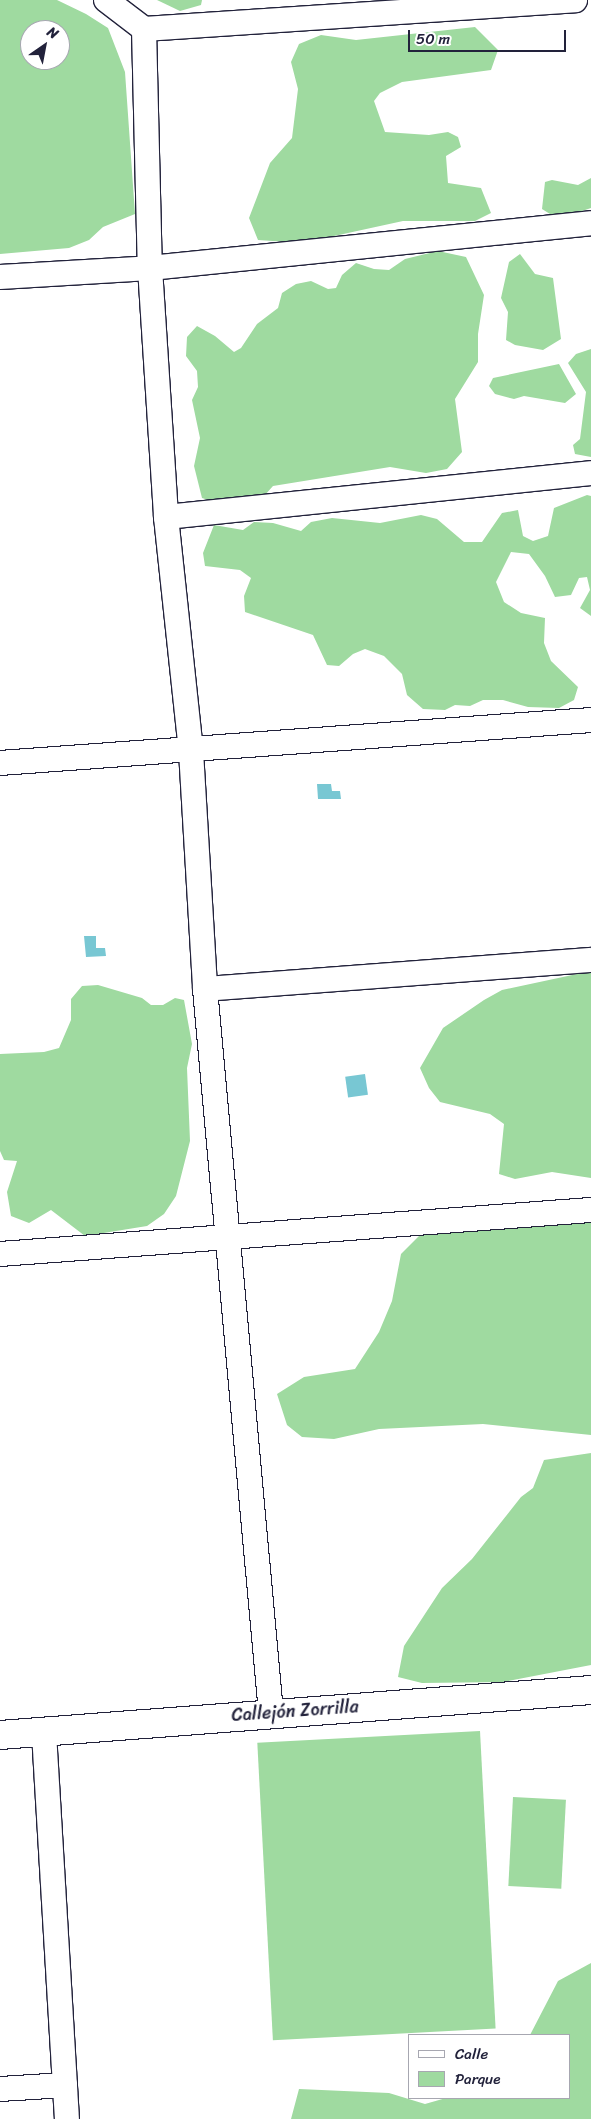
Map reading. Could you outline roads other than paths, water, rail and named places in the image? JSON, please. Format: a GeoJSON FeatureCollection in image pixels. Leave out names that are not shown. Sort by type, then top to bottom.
{"type":"FeatureCollection","features":[{"type":"Feature","properties":{"kind":"street"},"geometry":{"type":"LineString","coordinates":[[106,0],[144,29],[575,0]]}},
{"type":"Feature","properties":{"kind":"street"},"geometry":{"type":"LineString","coordinates":[[144,29],[150,268],[166,518],[191,750],[205,989],[271,1713]]}},
{"type":"Feature","properties":{"kind":"street"},"geometry":{"type":"LineString","coordinates":[[0,277],[150,268],[591,223]]}},
{"type":"Feature","properties":{"kind":"street"},"geometry":{"type":"LineString","coordinates":[[166,518],[591,473]]}},
{"type":"Feature","properties":{"kind":"street"},"geometry":{"type":"LineString","coordinates":[[0,763],[591,720]]}},
{"type":"Feature","properties":{"kind":"street"},"geometry":{"type":"LineString","coordinates":[[205,989],[591,960]]}},
{"type":"Feature","properties":{"kind":"street"},"geometry":{"type":"LineString","coordinates":[[0,1254],[591,1210]]}},
{"type":"Feature","properties":{"kind":"street","name":"Callejón Zorrilla"},"geometry":{"type":"LineString","coordinates":[[0,1735],[591,1690]]}},
{"type":"Feature","properties":{"kind":"street"},"geometry":{"type":"LineString","coordinates":[[44,1733],[64,2085],[68,2119]]}},
{"type":"Feature","properties":{"kind":"street"},"geometry":{"type":"LineString","coordinates":[[0,2089],[64,2085]]}},
{"type":"Feature","properties":{"kind":"water"},"geometry":{"type":"Polygon","coordinates":[[[317,784],[331,784],[332,791],[340,791],[341,799],[318,799],[317,784]]]}},
{"type":"Feature","properties":{"kind":"water"},"geometry":{"type":"Polygon","coordinates":[[[84,936],[96,936],[96,948],[105,948],[106,956],[86,957],[84,936]]]}},
{"type":"Feature","properties":{"kind":"water"},"geometry":{"type":"Polygon","coordinates":[[[365,1074],[368,1095],[348,1098],[345,1077],[365,1074]]]}}]}
